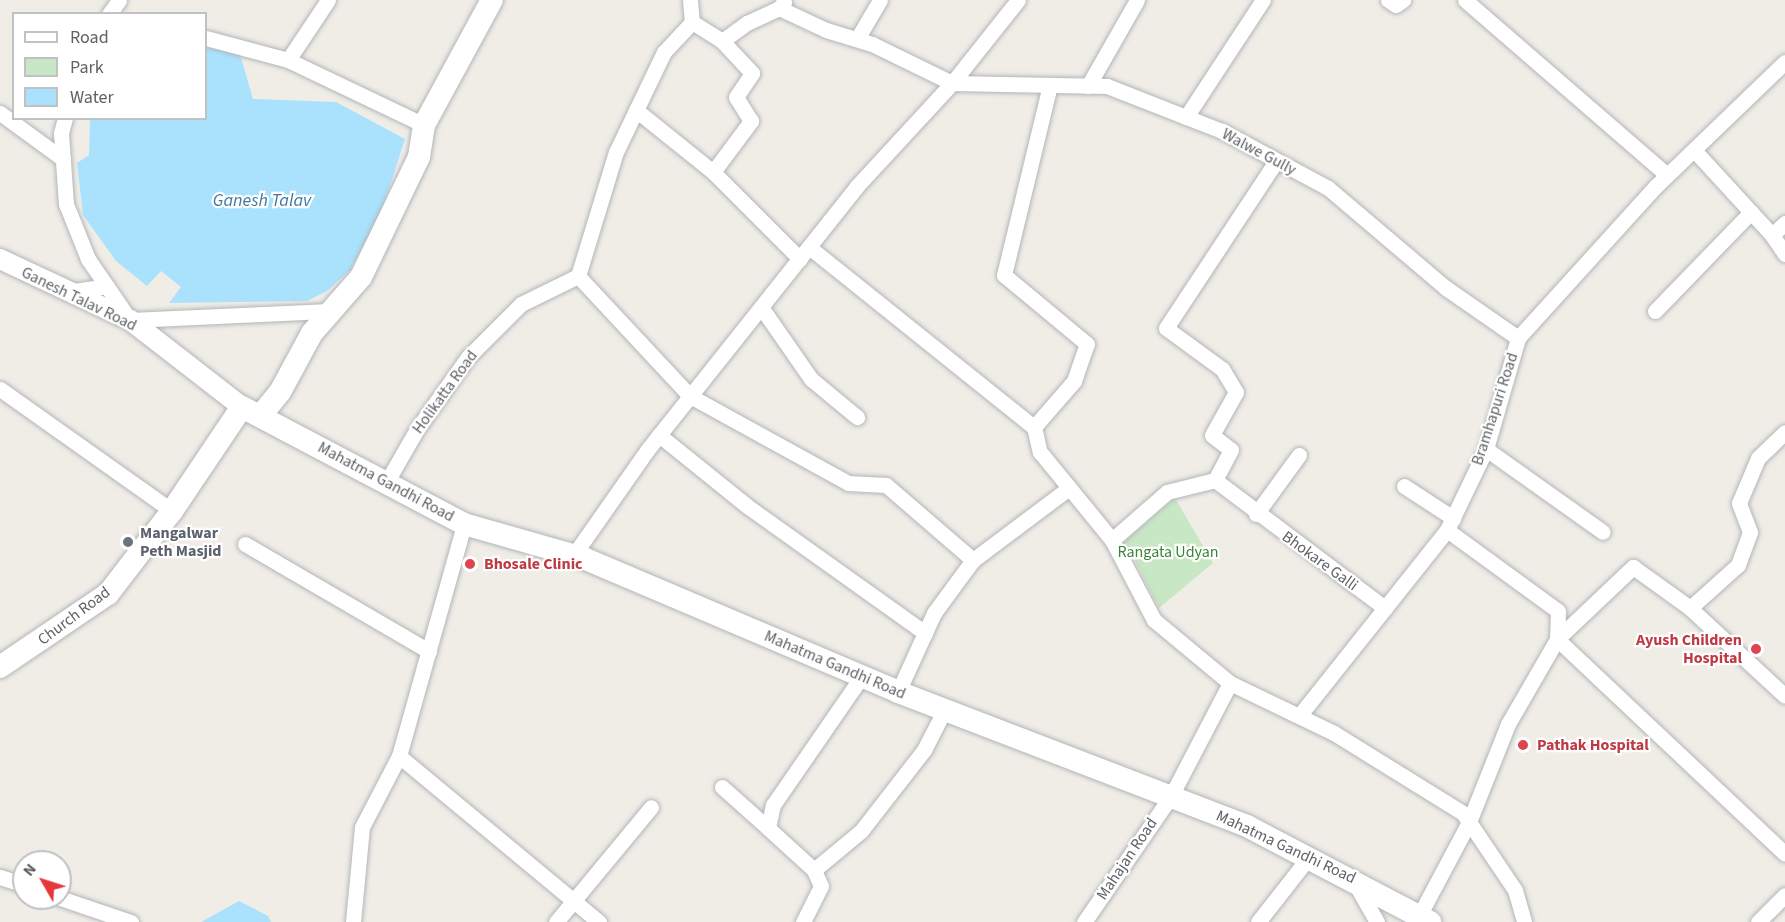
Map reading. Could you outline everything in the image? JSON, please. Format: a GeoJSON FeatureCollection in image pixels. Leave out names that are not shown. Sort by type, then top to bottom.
{"type":"FeatureCollection","features":[{"type":"Feature","properties":{"kind":"main road"},"geometry":{"type":"LineString","coordinates":[[424,124],[492,0]]}},
{"type":"Feature","properties":{"kind":"main road","name":"Church Road"},"geometry":{"type":"LineString","coordinates":[[0,667],[108,594],[252,410],[280,392],[312,333],[361,277],[419,157],[424,124]]}},
{"type":"Feature","properties":{"kind":"main road","name":"Mahatma Gandhi Road"},"geometry":{"type":"LineString","coordinates":[[252,410],[464,524],[573,556],[898,692],[1247,826],[1353,879],[1425,919]]}},
{"type":"Feature","properties":{"kind":"street"},"geometry":{"type":"LineString","coordinates":[[288,60],[328,0]]}},
{"type":"Feature","properties":{"kind":"street"},"geometry":{"type":"LineString","coordinates":[[690,0],[692,22],[664,52],[616,152],[578,276],[690,396],[848,483],[886,485],[973,560]]}},
{"type":"Feature","properties":{"kind":"street"},"geometry":{"type":"LineString","coordinates":[[857,39],[880,0]]}},
{"type":"Feature","properties":{"kind":"street"},"geometry":{"type":"LineString","coordinates":[[573,556],[659,435],[857,186],[952,83],[1017,0]]}},
{"type":"Feature","properties":{"kind":"street"},"geometry":{"type":"LineString","coordinates":[[1088,86],[1137,0]]}},
{"type":"Feature","properties":{"kind":"street"},"geometry":{"type":"LineString","coordinates":[[1186,117],[1263,0]]}},
{"type":"Feature","properties":{"kind":"street"},"geometry":{"type":"LineString","coordinates":[[1388,0],[1396,5],[1403,0]]}},
{"type":"Feature","properties":{"kind":"street"},"geometry":{"type":"LineString","coordinates":[[1465,0],[1667,175]]}},
{"type":"Feature","properties":{"kind":"street"},"geometry":{"type":"LineString","coordinates":[[722,41],[747,23],[782,4],[825,30],[857,39],[952,83]]}},
{"type":"Feature","properties":{"kind":"street"},"geometry":{"type":"LineString","coordinates":[[692,22],[722,41],[752,73],[736,97],[751,121],[713,172]]}},
{"type":"Feature","properties":{"kind":"street"},"geometry":{"type":"LineString","coordinates":[[207,38],[288,60],[424,124]]}},
{"type":"Feature","properties":{"kind":"street","name":"Bramhapuri Road"},"geometry":{"type":"LineString","coordinates":[[1299,716],[1450,524],[1486,449],[1518,338],[1667,175],[1785,62]]}},
{"type":"Feature","properties":{"kind":"street","name":"Walwe Gully"},"geometry":{"type":"LineString","coordinates":[[952,83],[1107,86],[1186,117],[1328,188],[1446,288],[1518,338]]}},
{"type":"Feature","properties":{"kind":"street"},"geometry":{"type":"LineString","coordinates":[[1034,427],[1074,381],[1087,344],[1004,275],[1050,85]]}},
{"type":"Feature","properties":{"kind":"street"},"geometry":{"type":"LineString","coordinates":[[636,110],[713,172],[804,253],[1034,427],[1040,452],[1112,540],[1154,620],[1230,683],[1334,733],[1463,813],[1515,890],[1524,922]]}},
{"type":"Feature","properties":{"kind":"street"},"geometry":{"type":"LineString","coordinates":[[0,113],[63,159]]}},
{"type":"Feature","properties":{"kind":"street"},"geometry":{"type":"LineString","coordinates":[[64,120],[61,133],[66,204],[88,259],[130,320],[331,311]]}},
{"type":"Feature","properties":{"kind":"street"},"geometry":{"type":"LineString","coordinates":[[1694,150],[1772,235],[1785,255]]}},
{"type":"Feature","properties":{"kind":"street"},"geometry":{"type":"LineString","coordinates":[[1112,540],[1167,492],[1215,480],[1231,450],[1212,435],[1236,392],[1222,369],[1166,328],[1276,161]]}},
{"type":"Feature","properties":{"kind":"street"},"geometry":{"type":"LineString","coordinates":[[1655,311],[1751,212]]}},
{"type":"Feature","properties":{"kind":"street"},"geometry":{"type":"LineString","coordinates":[[1772,235],[1785,223]]}},
{"type":"Feature","properties":{"kind":"street","name":"Ganesh Talav Road"},"geometry":{"type":"LineString","coordinates":[[0,259],[130,320],[252,410]]}},
{"type":"Feature","properties":{"kind":"street","name":"Holikatta Road"},"geometry":{"type":"LineString","coordinates":[[386,483],[417,429],[468,357],[521,304],[578,276]]}},
{"type":"Feature","properties":{"kind":"street"},"geometry":{"type":"LineString","coordinates":[[67,292],[107,286]]}},
{"type":"Feature","properties":{"kind":"street"},"geometry":{"type":"LineString","coordinates":[[761,307],[811,379],[857,417]]}},
{"type":"Feature","properties":{"kind":"street"},"geometry":{"type":"LineString","coordinates":[[0,389],[172,512]]}},
{"type":"Feature","properties":{"kind":"street"},"geometry":{"type":"LineString","coordinates":[[1690,608],[1738,565],[1750,532],[1739,503],[1758,458],[1785,432]]}},
{"type":"Feature","properties":{"kind":"street"},"geometry":{"type":"LineString","coordinates":[[659,435],[747,506],[925,633]]}},
{"type":"Feature","properties":{"kind":"street"},"geometry":{"type":"LineString","coordinates":[[1486,449],[1603,532]]}},
{"type":"Feature","properties":{"kind":"street"},"geometry":{"type":"LineString","coordinates":[[1256,514],[1299,455]]}},
{"type":"Feature","properties":{"kind":"street","name":"Bhokare Galli"},"geometry":{"type":"LineString","coordinates":[[1215,480],[1256,514],[1385,608]]}},
{"type":"Feature","properties":{"kind":"street"},"geometry":{"type":"LineString","coordinates":[[1404,486],[1558,611],[1557,639],[1785,854]]}},
{"type":"Feature","properties":{"kind":"street"},"geometry":{"type":"LineString","coordinates":[[898,692],[934,613],[973,560],[1069,488]]}},
{"type":"Feature","properties":{"kind":"street"},"geometry":{"type":"LineString","coordinates":[[353,922],[362,826],[399,756],[464,524]]}},
{"type":"Feature","properties":{"kind":"street"},"geometry":{"type":"LineString","coordinates":[[245,544],[429,651]]}},
{"type":"Feature","properties":{"kind":"street"},"geometry":{"type":"LineString","coordinates":[[1425,919],[1469,822],[1508,724],[1557,639],[1633,567],[1690,608],[1785,696]]}},
{"type":"Feature","properties":{"kind":"street"},"geometry":{"type":"LineString","coordinates":[[768,828],[773,806],[862,676]]}},
{"type":"Feature","properties":{"kind":"street","name":"Mahajan Road"},"geometry":{"type":"LineString","coordinates":[[1084,922],[1171,796],[1230,683]]}},
{"type":"Feature","properties":{"kind":"street"},"geometry":{"type":"LineString","coordinates":[[814,870],[861,831],[924,750],[945,710]]}},
{"type":"Feature","properties":{"kind":"street"},"geometry":{"type":"LineString","coordinates":[[399,756],[599,922]]}},
{"type":"Feature","properties":{"kind":"street"},"geometry":{"type":"LineString","coordinates":[[722,787],[814,870],[821,886],[803,922]]}},
{"type":"Feature","properties":{"kind":"street"},"geometry":{"type":"LineString","coordinates":[[556,922],[651,807]]}},
{"type":"Feature","properties":{"kind":"street"},"geometry":{"type":"LineString","coordinates":[[1258,922],[1309,857]]}},
{"type":"Feature","properties":{"kind":"street"},"geometry":{"type":"LineString","coordinates":[[1353,879],[1377,922]]}},
{"type":"Feature","properties":{"kind":"street"},"geometry":{"type":"LineString","coordinates":[[1758,922],[1785,895]]}},
{"type":"Feature","properties":{"kind":"street"},"geometry":{"type":"LineString","coordinates":[[72,902],[131,922]]}},
{"type":"Feature","properties":{"kind":"green space","name":"Rangata Udyan"},"geometry":{"type":"Polygon","coordinates":[[[1175,498],[1213,563],[1159,608],[1125,541],[1175,498]]]}},
{"type":"Feature","properties":{"kind":"water","name":"Ganesh Talav"},"geometry":{"type":"Polygon","coordinates":[[[207,47],[240,54],[253,99],[336,102],[405,139],[381,213],[350,270],[327,291],[307,301],[169,303],[181,287],[161,271],[147,286],[116,261],[83,215],[77,163],[89,155],[90,120],[207,120],[207,47]]]}},
{"type":"Feature","properties":{"kind":"water"},"geometry":{"type":"Polygon","coordinates":[[[239,901],[268,916],[271,922],[201,922],[239,901]]]}},
{"type":"Feature","properties":{"kind":"place","name":"Mangalwar Peth Masjid"},"geometry":{"type":"Point","coordinates":[128,542]}},
{"type":"Feature","properties":{"kind":"place","name":"Bhosale Clinic"},"geometry":{"type":"Point","coordinates":[470,564]}},
{"type":"Feature","properties":{"kind":"place","name":"Ayush Children Hospital"},"geometry":{"type":"Point","coordinates":[1756,649]}},
{"type":"Feature","properties":{"kind":"place","name":"Pathak Hospital"},"geometry":{"type":"Point","coordinates":[1523,745]}}]}
